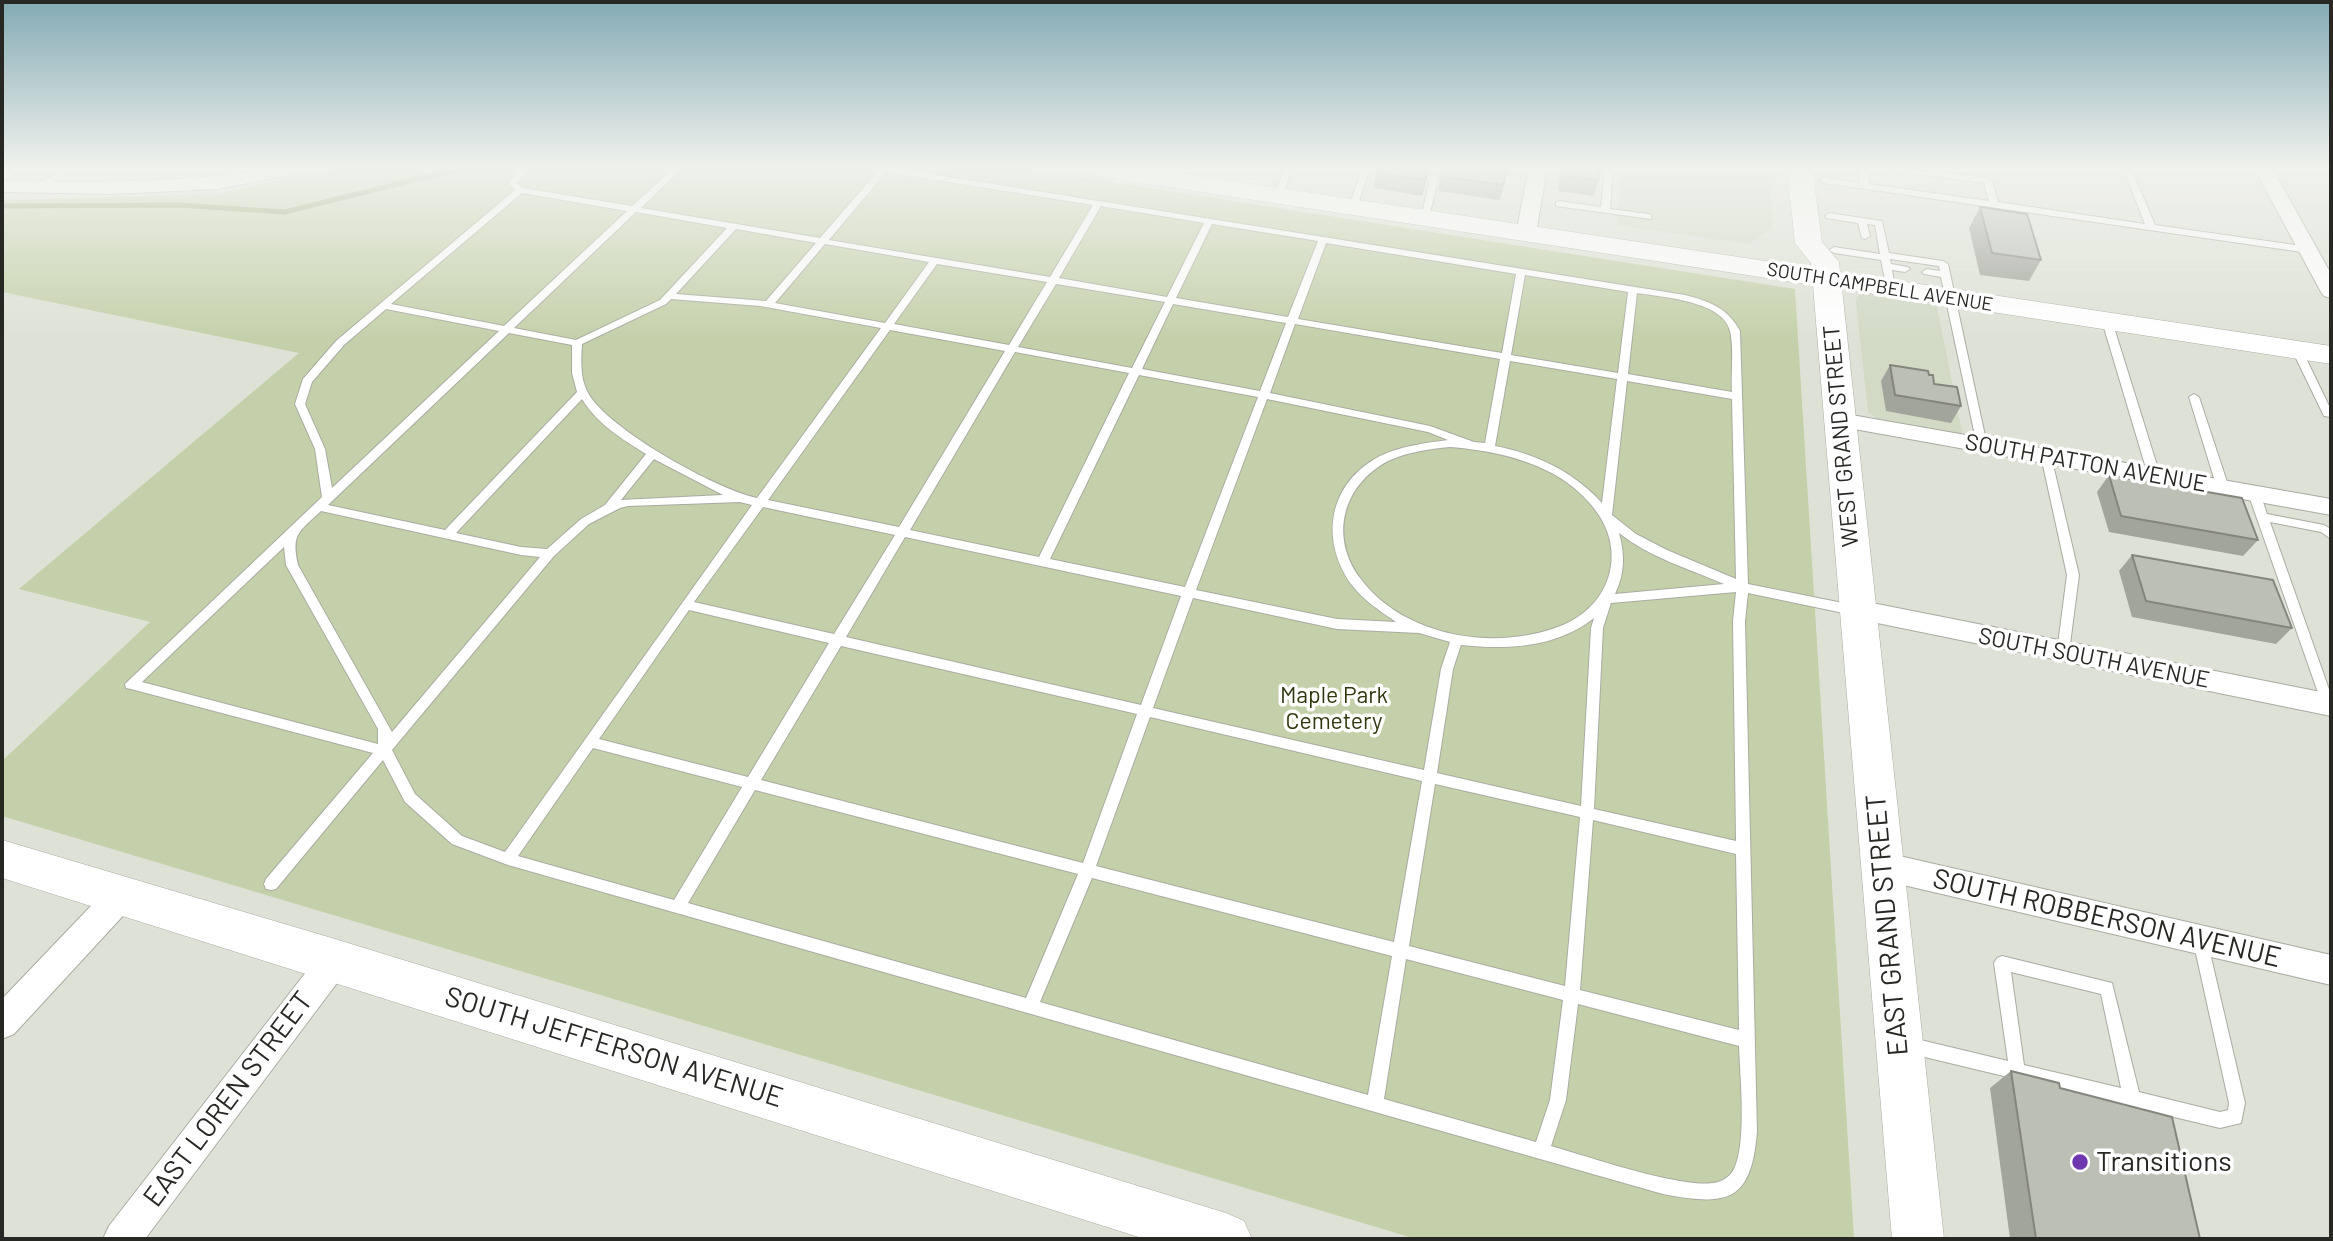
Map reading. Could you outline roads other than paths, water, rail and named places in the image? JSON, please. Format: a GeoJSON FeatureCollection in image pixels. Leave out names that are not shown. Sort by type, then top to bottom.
{"type":"FeatureCollection","features":[{"type":"Feature","properties":{"kind":"main road","name":"SOUTH CAMPBELL AVENUE"},"geometry":{"type":"LineString","coordinates":[[1478,226],[1708,261],[1891,267],[1947,286],[2107,321],[2331,355]]}},
{"type":"Feature","properties":{"kind":"main road"},"geometry":{"type":"LineString","coordinates":[[1708,261],[1764,255],[1785,248],[1793,236],[1792,226]]}},
{"type":"Feature","properties":{"kind":"main road","name":"WEST GRAND STREET"},"geometry":{"type":"LineString","coordinates":[[1810,226],[1809,243],[1829,264]]}},
{"type":"Feature","properties":{"kind":"main road","name":"WEST GRAND STREET"},"geometry":{"type":"LineString","coordinates":[[1829,226],[1829,264],[1840,419],[1857,610]]}},
{"type":"Feature","properties":{"kind":"main road","name":"EAST GRAND STREET"},"geometry":{"type":"LineString","coordinates":[[1857,610],[1918,1239]]}},
{"type":"Feature","properties":{"kind":"main road","name":"SOUTH JEFFERSON AVENUE"},"geometry":{"type":"LineString","coordinates":[[2,859],[335,960],[1226,1239]]}},
{"type":"Feature","properties":{"kind":"street"},"geometry":{"type":"LineString","coordinates":[[1526,233],[1527,226]]}},
{"type":"Feature","properties":{"kind":"street"},"geometry":{"type":"LineString","coordinates":[[2298,226],[2319,262],[2331,292]]}},
{"type":"Feature","properties":{"kind":"street","name":"SOUTH PATTON AVENUE"},"geometry":{"type":"LineString","coordinates":[[1840,419],[2331,507]]}},
{"type":"Feature","properties":{"kind":"street","name":"SOUTH SOUTH AVENUE"},"geometry":{"type":"LineString","coordinates":[[1857,610],[2330,705]]}},
{"type":"Feature","properties":{"kind":"street","name":"SOUTH ROBBERSON AVENUE"},"geometry":{"type":"LineString","coordinates":[[1882,866],[2331,970]]}},
{"type":"Feature","properties":{"kind":"street"},"geometry":{"type":"LineString","coordinates":[[2,1023],[121,896]]}},
{"type":"Feature","properties":{"kind":"street","name":"EAST LOREN STREET"},"geometry":{"type":"LineString","coordinates":[[122,1239],[335,960]]}},
{"type":"Feature","properties":{"kind":"lane"},"geometry":{"type":"LineString","coordinates":[[323,503],[320,449],[300,404],[307,381],[340,343],[478,226]]}},
{"type":"Feature","properties":{"kind":"lane"},"geometry":{"type":"LineString","coordinates":[[385,751],[131,684],[617,226]]}},
{"type":"Feature","properties":{"kind":"lane"},"geometry":{"type":"LineString","coordinates":[[384,306],[577,343],[656,306],[670,296],[734,226]]}},
{"type":"Feature","properties":{"kind":"lane"},"geometry":{"type":"LineString","coordinates":[[740,226],[1736,396]]}},
{"type":"Feature","properties":{"kind":"lane"},"geometry":{"type":"LineString","coordinates":[[769,304],[836,226]]}},
{"type":"Feature","properties":{"kind":"lane"},"geometry":{"type":"LineString","coordinates":[[678,907],[1086,226]]}},
{"type":"Feature","properties":{"kind":"lane"},"geometry":{"type":"LineString","coordinates":[[1042,563],[1207,226]]}},
{"type":"Feature","properties":{"kind":"lane"},"geometry":{"type":"LineString","coordinates":[[290,534],[292,565],[384,729],[385,751],[410,798],[457,840],[508,859],[1663,1186],[1698,1193],[1719,1192],[1733,1185],[1744,1172],[1748,1156],[1739,621],[1742,587],[1735,331],[1727,316],[1702,303],[1240,226]]}},
{"type":"Feature","properties":{"kind":"lane"},"geometry":{"type":"LineString","coordinates":[[1863,226],[1867,246],[1891,267]]}},
{"type":"Feature","properties":{"kind":"lane"},"geometry":{"type":"LineString","coordinates":[[1881,226],[1891,267]]}},
{"type":"Feature","properties":{"kind":"lane"},"geometry":{"type":"LineString","coordinates":[[2137,226],[2319,262]]}},
{"type":"Feature","properties":{"kind":"lane"},"geometry":{"type":"LineString","coordinates":[[1030,1007],[1087,870],[1323,239]]}},
{"type":"Feature","properties":{"kind":"lane"},"geometry":{"type":"LineString","coordinates":[[1829,264],[1867,246]]}},
{"type":"Feature","properties":{"kind":"lane"},"geometry":{"type":"LineString","coordinates":[[508,859],[686,605],[935,260]]}},
{"type":"Feature","properties":{"kind":"lane"},"geometry":{"type":"LineString","coordinates":[[1490,446],[1521,272]]}},
{"type":"Feature","properties":{"kind":"lane"},"geometry":{"type":"LineString","coordinates":[[1927,272],[1947,286],[1982,444]]}},
{"type":"Feature","properties":{"kind":"lane"},"geometry":{"type":"LineString","coordinates":[[1541,1151],[1558,1100],[1572,995],[1587,813],[1597,628],[1616,577],[1618,553],[1615,537],[1605,516],[1633,290]]}},
{"type":"Feature","properties":{"kind":"lane"},"geometry":{"type":"LineString","coordinates":[[670,296],[769,304],[1265,395],[1430,429],[1470,444]]}},
{"type":"Feature","properties":{"kind":"lane"},"geometry":{"type":"LineString","coordinates":[[2107,321],[2154,475]]}},
{"type":"Feature","properties":{"kind":"lane"},"geometry":{"type":"LineString","coordinates":[[577,343],[576,366],[582,393],[600,415],[653,453],[740,498],[1337,624],[1420,628]]}},
{"type":"Feature","properties":{"kind":"lane"},"geometry":{"type":"LineString","coordinates":[[2297,350],[2328,414]]}},
{"type":"Feature","properties":{"kind":"lane"},"geometry":{"type":"LineString","coordinates":[[447,535],[582,393]]}},
{"type":"Feature","properties":{"kind":"lane"},"geometry":{"type":"LineString","coordinates":[[2193,397],[2223,488]]}},
{"type":"Feature","properties":{"kind":"lane"},"geometry":{"type":"LineString","coordinates":[[1742,587],[1606,599],[1587,618],[1550,636],[1528,641],[1493,644],[1457,639],[1420,628],[1384,608],[1357,583],[1340,555],[1335,526],[1342,499],[1358,477],[1383,459],[1414,448],[1470,444],[1490,446],[1525,456],[1558,471],[1585,492],[1605,516],[1632,537],[1663,553],[1742,587],[1857,610]]}},
{"type":"Feature","properties":{"kind":"lane"},"geometry":{"type":"LineString","coordinates":[[610,506],[653,453]]}},
{"type":"Feature","properties":{"kind":"lane"},"geometry":{"type":"LineString","coordinates":[[2046,456],[2073,575],[2063,652]]}},
{"type":"Feature","properties":{"kind":"lane"},"geometry":{"type":"LineString","coordinates":[[2254,493],[2330,705]]}},
{"type":"Feature","properties":{"kind":"lane"},"geometry":{"type":"LineString","coordinates":[[271,884],[550,553],[585,521],[610,506],[628,502],[740,498]]}},
{"type":"Feature","properties":{"kind":"lane"},"geometry":{"type":"LineString","coordinates":[[323,503],[447,535],[521,551],[550,553]]}},
{"type":"Feature","properties":{"kind":"lane"},"geometry":{"type":"LineString","coordinates":[[2263,517],[2324,529],[2331,535]]}},
{"type":"Feature","properties":{"kind":"lane"},"geometry":{"type":"LineString","coordinates":[[686,605],[1743,849]]}},
{"type":"Feature","properties":{"kind":"lane"},"geometry":{"type":"LineString","coordinates":[[1375,1104],[1447,668],[1457,639]]}},
{"type":"Feature","properties":{"kind":"lane"},"geometry":{"type":"LineString","coordinates":[[590,742],[1747,1040]]}},
{"type":"Feature","properties":{"kind":"lane"},"geometry":{"type":"LineString","coordinates":[[1899,1042],[2132,1099],[2163,1112],[2220,1120],[2235,1117],[2237,1103],[2200,940]]}},
{"type":"Feature","properties":{"kind":"lane"},"geometry":{"type":"LineString","coordinates":[[2017,1072],[2001,963],[2107,988],[2132,1099]]}},
{"type":"Feature","properties":{"kind":"place","name":"Transitions"},"geometry":{"type":"Point","coordinates":[2080,1162]}},
{"type":"Feature","properties":{"kind":"park label","name":"Maple Park Cemetery"},"geometry":{"type":"Point","coordinates":[1334,708]}}]}
